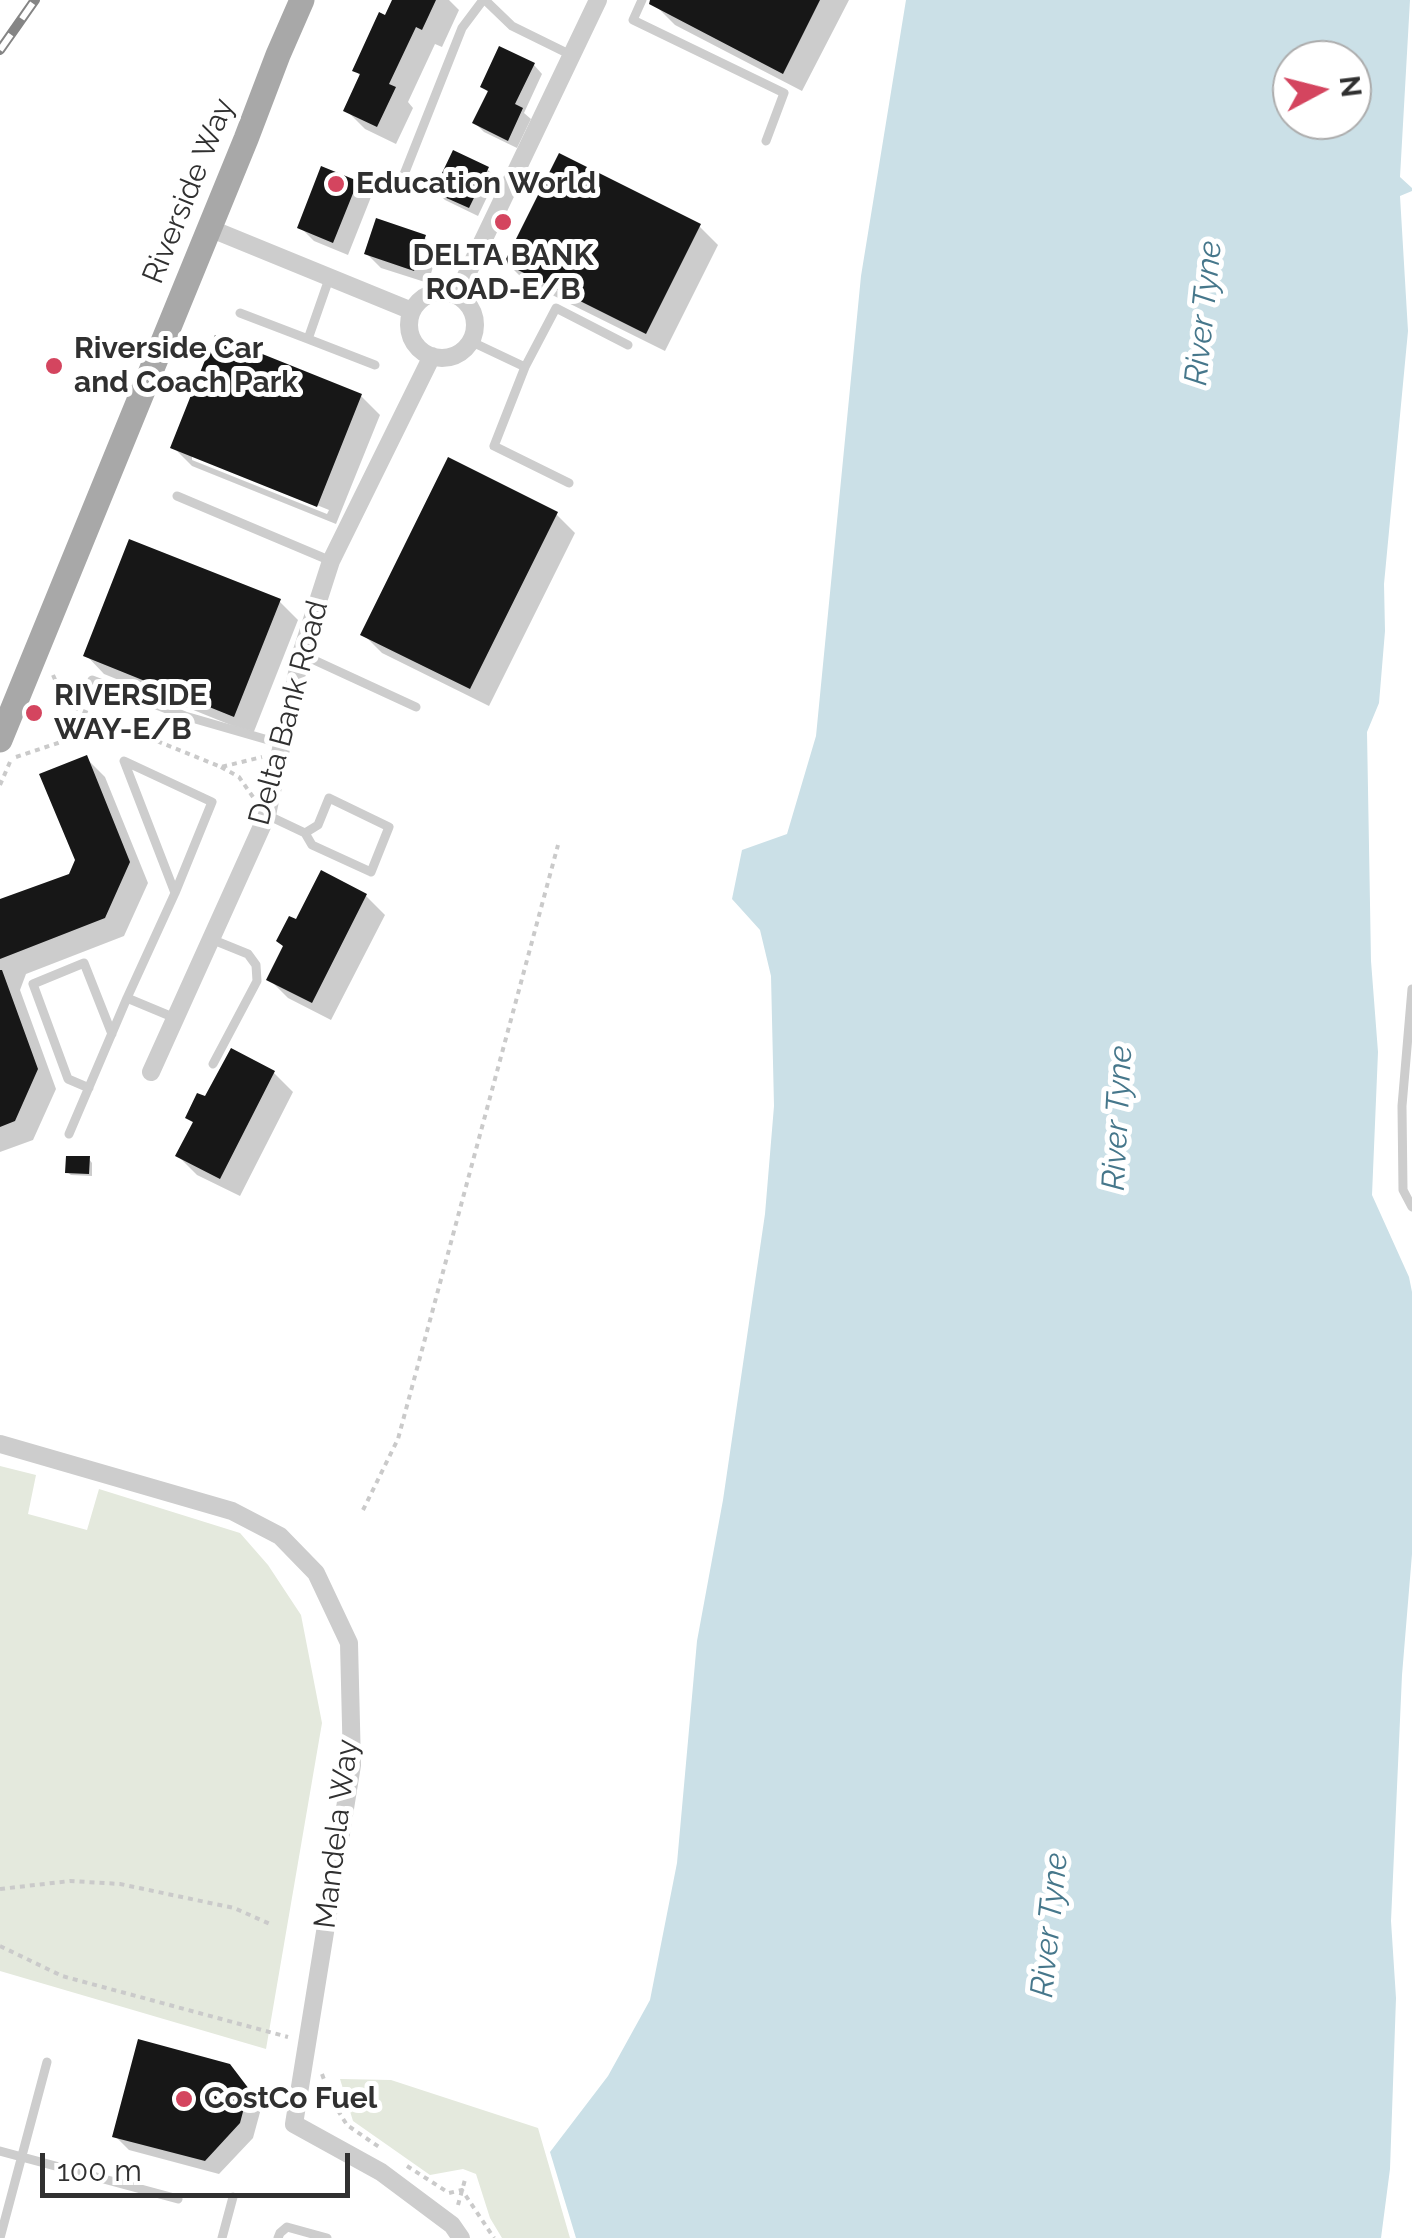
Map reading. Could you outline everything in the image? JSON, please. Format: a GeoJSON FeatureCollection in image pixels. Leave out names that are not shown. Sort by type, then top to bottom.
{"type":"FeatureCollection","features":[{"type":"Feature","properties":{"kind":"main road","name":"Riverside Way"},"geometry":{"type":"LineString","coordinates":[[0,740],[302,0]]}},
{"type":"Feature","properties":{"kind":"street"},"geometry":{"type":"LineString","coordinates":[[457,295],[598,0]]}},
{"type":"Feature","properties":{"kind":"street"},"geometry":{"type":"LineString","coordinates":[[209,228],[412,311]]}},
{"type":"Feature","properties":{"kind":"street"},"geometry":{"type":"LineString","coordinates":[[436,292],[457,295],[472,310],[474,331],[470,341],[463,350],[443,358],[422,351],[410,333],[412,311],[418,302],[436,292]]}},
{"type":"Feature","properties":{"kind":"street","name":"Delta Bank Road"},"geometry":{"type":"LineString","coordinates":[[151,1072],[266,815],[301,654],[330,561],[432,356]]}},
{"type":"Feature","properties":{"kind":"street","name":"Mandela Way"},"geometry":{"type":"LineString","coordinates":[[0,1444],[232,1511],[280,1536],[316,1573],[349,1643],[352,1765],[294,2124],[381,2172],[457,2232]]}},
{"type":"Feature","properties":{"kind":"lane"},"geometry":{"type":"LineString","coordinates":[[401,182],[462,28],[484,0],[512,26],[572,56]]}},
{"type":"Feature","properties":{"kind":"lane"},"geometry":{"type":"LineString","coordinates":[[642,0],[633,20],[784,93],[766,141]]}},
{"type":"Feature","properties":{"kind":"lane"},"geometry":{"type":"LineString","coordinates":[[308,339],[330,276]]}},
{"type":"Feature","properties":{"kind":"lane"},"geometry":{"type":"LineString","coordinates":[[569,483],[494,446],[525,367],[556,308],[628,345]]}},
{"type":"Feature","properties":{"kind":"lane"},"geometry":{"type":"LineString","coordinates":[[240,313],[375,366]]}},
{"type":"Feature","properties":{"kind":"lane"},"geometry":{"type":"LineString","coordinates":[[470,341],[525,367]]}},
{"type":"Feature","properties":{"kind":"lane"},"geometry":{"type":"LineString","coordinates":[[177,496],[330,561]]}},
{"type":"Feature","properties":{"kind":"lane"},"geometry":{"type":"LineString","coordinates":[[301,654],[416,708]]}},
{"type":"Feature","properties":{"kind":"lane"},"geometry":{"type":"LineString","coordinates":[[92,680],[185,716],[282,744]]}},
{"type":"Feature","properties":{"kind":"lane"},"geometry":{"type":"LineString","coordinates":[[69,1134],[174,893],[212,802],[124,761],[174,893]]}},
{"type":"Feature","properties":{"kind":"lane"},"geometry":{"type":"LineString","coordinates":[[266,815],[305,834],[312,845],[371,872],[389,826],[329,798],[318,825],[305,834]]}},
{"type":"Feature","properties":{"kind":"lane"},"geometry":{"type":"LineString","coordinates":[[211,939],[248,954],[256,965],[257,980],[213,1064]]}},
{"type":"Feature","properties":{"kind":"lane"},"geometry":{"type":"LineString","coordinates":[[89,1088],[68,1080],[32,984],[84,964],[112,1034]]}},
{"type":"Feature","properties":{"kind":"lane"},"geometry":{"type":"LineString","coordinates":[[1412,989],[1402,1106],[1403,1190],[1412,1208]]}},
{"type":"Feature","properties":{"kind":"lane"},"geometry":{"type":"LineString","coordinates":[[127,998],[175,1018]]}},
{"type":"Feature","properties":{"kind":"lane"},"geometry":{"type":"LineString","coordinates":[[0,2238],[48,2062]]}},
{"type":"Feature","properties":{"kind":"lane"},"geometry":{"type":"LineString","coordinates":[[0,2150],[178,2199]]}},
{"type":"Feature","properties":{"kind":"lane"},"geometry":{"type":"LineString","coordinates":[[222,2238],[233,2197]]}},
{"type":"Feature","properties":{"kind":"lane"},"geometry":{"type":"LineString","coordinates":[[278,2238],[287,2228],[326,2238]]}},
{"type":"Feature","properties":{"kind":"path"},"geometry":{"type":"LineString","coordinates":[[40,643],[66,704],[116,724]]}},
{"type":"Feature","properties":{"kind":"path"},"geometry":{"type":"LineString","coordinates":[[220,767],[239,777],[266,815]]}},
{"type":"Feature","properties":{"kind":"path"},"geometry":{"type":"LineString","coordinates":[[364,1510],[398,1439],[558,845]]}},
{"type":"Feature","properties":{"kind":"path"},"geometry":{"type":"LineString","coordinates":[[0,1890],[70,1881],[120,1884],[234,1908],[270,1924]]}},
{"type":"Feature","properties":{"kind":"path"},"geometry":{"type":"LineString","coordinates":[[0,1946],[62,1976],[307,2042]]}},
{"type":"Feature","properties":{"kind":"path"},"geometry":{"type":"LineString","coordinates":[[320,2070],[347,2125],[383,2150]]}},
{"type":"Feature","properties":{"kind":"path"},"geometry":{"type":"LineString","coordinates":[[400,2160],[449,2192],[462,2190]]}},
{"type":"Feature","properties":{"kind":"path"},"geometry":{"type":"LineString","coordinates":[[457,2232],[466,2176]]}},
{"type":"Feature","properties":{"kind":"path"},"geometry":{"type":"LineString","coordinates":[[462,2190],[494,2238]]}},
{"type":"Feature","properties":{"kind":"shaded area"},"geometry":{"type":"Polygon","coordinates":[[[0,1466],[36,1475],[28,1514],[87,1530],[99,1489],[240,1533],[268,1565],[301,1615],[322,1723],[266,2049],[0,1971],[0,1466]]]}},
{"type":"Feature","properties":{"kind":"shaded area"},"geometry":{"type":"Polygon","coordinates":[[[340,2079],[391,2080],[538,2128],[570,2238],[502,2238],[490,2218],[476,2174],[463,2169],[430,2175],[353,2121],[340,2079]]]}},
{"type":"Feature","properties":{"kind":"water","name":"River Tyne"},"geometry":{"type":"Polygon","coordinates":[[[906,0],[1410,0],[1400,177],[1412,188],[1400,196],[1408,331],[1384,584],[1379,703],[1367,732],[1371,961],[1378,1052],[1372,1195],[1412,1292],[1412,1554],[1402,1675],[1391,1921],[1396,1998],[1390,2169],[1381,2238],[576,2238],[550,2152],[608,2076],[650,2000],[677,1863],[697,1641],[723,1500],[765,1214],[774,1106],[771,976],[760,930],[732,899],[742,850],[787,834],[816,736],[861,276],[906,0]]]}},
{"type":"Feature","properties":{"kind":"building"},"geometry":{"type":"Polygon","coordinates":[[[392,0],[436,0],[422,30],[416,27],[389,84],[396,87],[377,127],[343,111],[360,74],[352,71],[379,12],[385,15],[392,0]]]}},
{"type":"Feature","properties":{"kind":"building"},"geometry":{"type":"Polygon","coordinates":[[[650,0],[820,0],[783,74],[649,4],[650,0]]]}},
{"type":"Feature","properties":{"kind":"building"},"geometry":{"type":"Polygon","coordinates":[[[499,46],[535,63],[515,104],[523,108],[508,141],[472,123],[488,91],[480,87],[499,46]]]}},
{"type":"Feature","properties":{"kind":"building"},"geometry":{"type":"Polygon","coordinates":[[[453,150],[489,167],[469,208],[433,192],[453,150]]]}},
{"type":"Feature","properties":{"kind":"building"},"geometry":{"type":"Polygon","coordinates":[[[559,153],[701,224],[646,334],[504,263],[559,153]]]}},
{"type":"Feature","properties":{"kind":"building"},"geometry":{"type":"Polygon","coordinates":[[[321,166],[358,181],[333,243],[297,228],[321,166]]]}},
{"type":"Feature","properties":{"kind":"building"},"geometry":{"type":"Polygon","coordinates":[[[376,218],[426,235],[414,271],[364,254],[376,218]]]}},
{"type":"Feature","properties":{"kind":"building"},"geometry":{"type":"Polygon","coordinates":[[[215,335],[362,394],[317,507],[170,448],[215,335]]]}},
{"type":"Feature","properties":{"kind":"building"},"geometry":{"type":"Polygon","coordinates":[[[448,457],[558,512],[470,689],[360,635],[448,457]]]}},
{"type":"Feature","properties":{"kind":"building"},"geometry":{"type":"Polygon","coordinates":[[[129,539],[281,599],[234,717],[83,656],[129,539]]]}},
{"type":"Feature","properties":{"kind":"building"},"geometry":{"type":"Polygon","coordinates":[[[87,755],[130,862],[105,918],[0,959],[0,899],[69,874],[75,860],[39,774],[87,755]]]}},
{"type":"Feature","properties":{"kind":"building"},"geometry":{"type":"Polygon","coordinates":[[[321,870],[367,894],[312,1003],[266,980],[283,946],[276,941],[289,916],[296,919],[321,870]]]}},
{"type":"Feature","properties":{"kind":"building"},"geometry":{"type":"Polygon","coordinates":[[[0,970],[38,1069],[15,1121],[0,1127],[0,970]]]}},
{"type":"Feature","properties":{"kind":"building"},"geometry":{"type":"Polygon","coordinates":[[[231,1048],[275,1071],[220,1179],[175,1156],[193,1122],[185,1118],[197,1093],[205,1096],[231,1048]]]}},
{"type":"Feature","properties":{"kind":"building"},"geometry":{"type":"Polygon","coordinates":[[[66,1156],[90,1156],[89,1174],[65,1173],[66,1156]]]}},
{"type":"Feature","properties":{"kind":"building","name":"CostCo Fuel"},"geometry":{"type":"Polygon","coordinates":[[[138,2039],[230,2064],[249,2089],[240,2123],[205,2161],[112,2137],[138,2039]]]}},
{"type":"Feature","properties":{"kind":"railway"},"geometry":{"type":"LineString","coordinates":[[0,50],[35,0]]}},
{"type":"Feature","properties":{"kind":"place","name":"Education World"},"geometry":{"type":"Point","coordinates":[336,184]}},
{"type":"Feature","properties":{"kind":"place","name":"DELTA BANK ROAD-E/B"},"geometry":{"type":"Point","coordinates":[503,222]}},
{"type":"Feature","properties":{"kind":"place","name":"Riverside Car and Coach Park"},"geometry":{"type":"Point","coordinates":[54,366]}},
{"type":"Feature","properties":{"kind":"place","name":"RIVERSIDE WAY-E/B"},"geometry":{"type":"Point","coordinates":[34,713]}},
{"type":"Feature","properties":{"kind":"place","name":"CostCo Fuel"},"geometry":{"type":"Point","coordinates":[184,2099]}}]}
